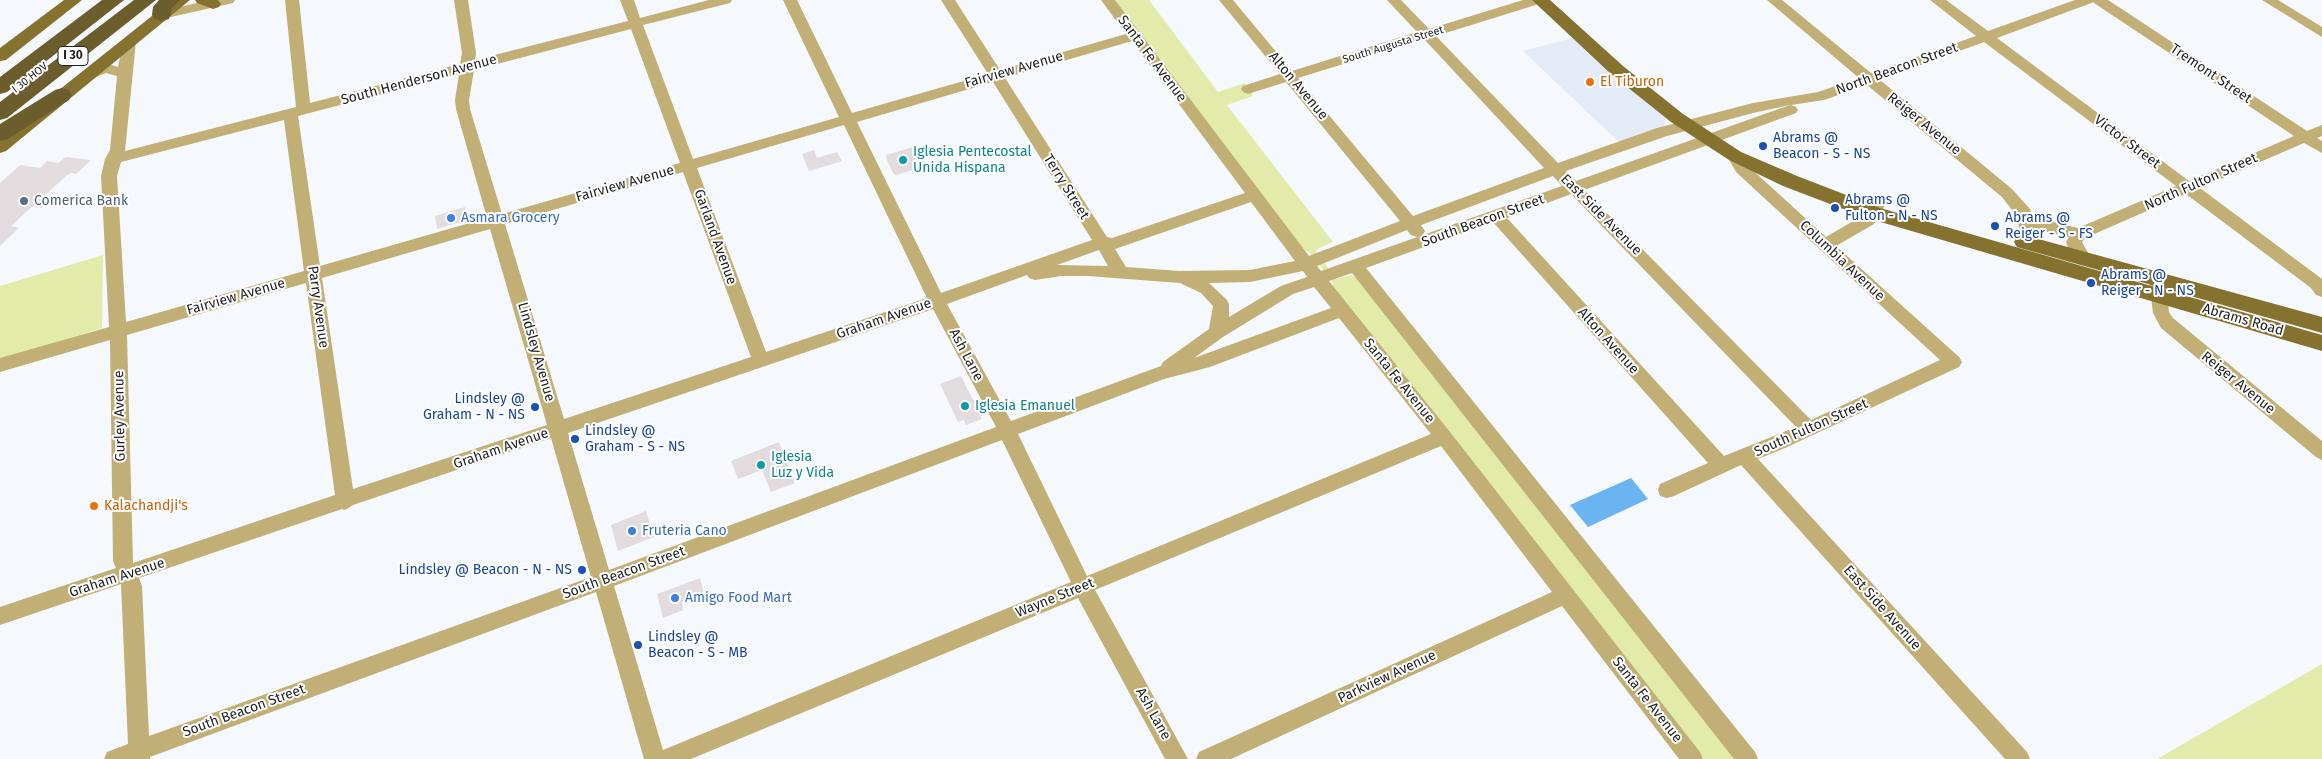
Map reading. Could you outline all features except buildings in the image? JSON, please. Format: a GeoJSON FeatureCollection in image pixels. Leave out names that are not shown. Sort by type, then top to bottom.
{"type":"FeatureCollection","features":[{"type":"Feature","properties":{"kind":"highway"},"geometry":{"type":"LineString","coordinates":[[32,62],[54,36],[98,0]]}},
{"type":"Feature","properties":{"kind":"highway","name":"I 30"},"geometry":{"type":"LineString","coordinates":[[0,87],[114,0]]}},
{"type":"Feature","properties":{"kind":"highway","name":"I 30 HOV"},"geometry":{"type":"LineString","coordinates":[[0,97],[127,0]]}},
{"type":"Feature","properties":{"kind":"highway","name":"I 30 HOV"},"geometry":{"type":"LineString","coordinates":[[0,101],[132,0]]}},
{"type":"Feature","properties":{"kind":"highway","name":"I 30"},"geometry":{"type":"LineString","coordinates":[[0,112],[146,0]]}},
{"type":"Feature","properties":{"kind":"highway"},"geometry":{"type":"LineString","coordinates":[[0,134],[62,95]]}},
{"type":"Feature","properties":{"kind":"main road"},"geometry":{"type":"LineString","coordinates":[[4,51],[74,0]]}},
{"type":"Feature","properties":{"kind":"main road"},"geometry":{"type":"LineString","coordinates":[[0,147],[129,41],[166,8],[182,0]]}},
{"type":"Feature","properties":{"kind":"main road"},"geometry":{"type":"LineString","coordinates":[[1538,0],[1627,78],[1705,130]]}},
{"type":"Feature","properties":{"kind":"main road"},"geometry":{"type":"LineString","coordinates":[[1560,0],[1705,130]]}},
{"type":"Feature","properties":{"kind":"main road","name":"Abrams Road"},"geometry":{"type":"LineString","coordinates":[[1705,130],[1735,156],[1818,193],[2030,243],[2083,258],[2157,287],[2322,343]]}},
{"type":"Feature","properties":{"kind":"main road","name":"Abrams Road"},"geometry":{"type":"LineString","coordinates":[[1705,130],[1876,207],[2044,262],[2322,325]]}},
{"type":"Feature","properties":{"kind":"main road"},"geometry":{"type":"LineString","coordinates":[[2030,243],[2044,262]]}},
{"type":"Feature","properties":{"kind":"street","name":"Parry Avenue"},"geometry":{"type":"LineString","coordinates":[[292,0],[297,111],[314,274],[346,502]]}},
{"type":"Feature","properties":{"kind":"street","name":"Lindsley Avenue"},"geometry":{"type":"LineString","coordinates":[[461,0],[468,41],[467,68],[462,100],[463,109],[498,220],[655,759]]}},
{"type":"Feature","properties":{"kind":"street","name":"Garland Avenue"},"geometry":{"type":"LineString","coordinates":[[628,0],[761,361]]}},
{"type":"Feature","properties":{"kind":"street","name":"South Henderson Avenue"},"geometry":{"type":"LineString","coordinates":[[113,160],[725,0]]}},
{"type":"Feature","properties":{"kind":"street","name":"Ash Lane"},"geometry":{"type":"LineString","coordinates":[[790,0],[847,119],[938,301],[1007,431],[1083,587],[1178,759]]}},
{"type":"Feature","properties":{"kind":"street","name":"Terry Street"},"geometry":{"type":"LineString","coordinates":[[948,0],[1121,272]]}},
{"type":"Feature","properties":{"kind":"street","name":"Santa Fe Avenue"},"geometry":{"type":"LineString","coordinates":[[1108,0],[1311,271],[1444,436],[1692,759]]}},
{"type":"Feature","properties":{"kind":"street","name":"Alton Avenue"},"geometry":{"type":"LineString","coordinates":[[1226,0],[1426,241]]}},
{"type":"Feature","properties":{"kind":"street","name":"East Side Avenue"},"geometry":{"type":"LineString","coordinates":[[1394,0],[1555,169],[1809,429]]}},
{"type":"Feature","properties":{"kind":"street","name":"South Augusta Street"},"geometry":{"type":"LineString","coordinates":[[1248,89],[1538,0]]}},
{"type":"Feature","properties":{"kind":"street","name":"Reiger Avenue"},"geometry":{"type":"LineString","coordinates":[[1774,0],[2007,193],[2018,204],[2027,221],[2030,243]]}},
{"type":"Feature","properties":{"kind":"street","name":"Victor Street"},"geometry":{"type":"LineString","coordinates":[[1937,0],[2320,288]]}},
{"type":"Feature","properties":{"kind":"street","name":"North Beacon Street"},"geometry":{"type":"LineString","coordinates":[[1705,130],[1789,100],[1819,97],[2088,0]]}},
{"type":"Feature","properties":{"kind":"street","name":"Tremont Street"},"geometry":{"type":"LineString","coordinates":[[2100,0],[2322,148]]}},
{"type":"Feature","properties":{"kind":"street"},"geometry":{"type":"LineString","coordinates":[[2269,0],[2322,33]]}},
{"type":"Feature","properties":{"kind":"street"},"geometry":{"type":"LineString","coordinates":[[166,8],[215,1]]}},
{"type":"Feature","properties":{"kind":"street","name":"Fairview Avenue"},"geometry":{"type":"LineString","coordinates":[[0,365],[1135,36]]}},
{"type":"Feature","properties":{"kind":"street","name":"Gurley Avenue"},"geometry":{"type":"LineString","coordinates":[[129,41],[124,74],[118,150],[109,176],[118,331],[123,561],[132,586],[139,754]]}},
{"type":"Feature","properties":{"kind":"street"},"geometry":{"type":"LineString","coordinates":[[86,76],[105,68],[124,74]]}},
{"type":"Feature","properties":{"kind":"street","name":"South Beacon Street"},"geometry":{"type":"LineString","coordinates":[[1161,373],[1217,332],[1287,290],[1311,271],[1411,223],[1555,169],[1797,108],[1819,97]]}},
{"type":"Feature","properties":{"kind":"street","name":"South Beacon Street"},"geometry":{"type":"LineString","coordinates":[[1311,271],[1355,266],[1496,216],[1574,187],[1705,130]]}},
{"type":"Feature","properties":{"kind":"street","name":"North Fulton Street"},"geometry":{"type":"LineString","coordinates":[[2079,234],[2322,130]]}},
{"type":"Feature","properties":{"kind":"street","name":"Columbia Avenue"},"geometry":{"type":"LineString","coordinates":[[1735,156],[1741,168],[1953,362]]}},
{"type":"Feature","properties":{"kind":"street","name":"Graham Avenue"},"geometry":{"type":"LineString","coordinates":[[0,616],[346,502],[938,301],[1102,242],[1112,244],[1255,195]]}},
{"type":"Feature","properties":{"kind":"street"},"geometry":{"type":"LineString","coordinates":[[1824,245],[1859,226],[1876,207]]}},
{"type":"Feature","properties":{"kind":"street","name":"Alton Avenue"},"geometry":{"type":"LineString","coordinates":[[1496,216],[1721,465]]}},
{"type":"Feature","properties":{"kind":"street"},"geometry":{"type":"LineString","coordinates":[[2027,221],[2079,234],[2074,242],[2077,251],[2083,258]]}},
{"type":"Feature","properties":{"kind":"street"},"geometry":{"type":"LineString","coordinates":[[1355,266],[1747,759]]}},
{"type":"Feature","properties":{"kind":"street","name":"Graham Avenue"},"geometry":{"type":"LineString","coordinates":[[1000,279],[1061,270],[1121,272],[1179,277],[1250,276],[1311,271]]}},
{"type":"Feature","properties":{"kind":"street"},"geometry":{"type":"LineString","coordinates":[[1179,277],[1207,289],[1221,304],[1222,315],[1217,332]]}},
{"type":"Feature","properties":{"kind":"street","name":"Reiger Avenue"},"geometry":{"type":"LineString","coordinates":[[2157,287],[2161,313],[2167,323],[2177,333],[2314,434],[2322,452]]}},
{"type":"Feature","properties":{"kind":"street","name":"South Beacon Street"},"geometry":{"type":"LineString","coordinates":[[115,759],[139,754],[1161,373],[1204,362],[1342,310]]}},
{"type":"Feature","properties":{"kind":"street","name":"South Fulton Street"},"geometry":{"type":"LineString","coordinates":[[1667,490],[1721,465],[1745,457],[1809,429],[1953,362]]}},
{"type":"Feature","properties":{"kind":"street","name":"Wayne Street"},"geometry":{"type":"LineString","coordinates":[[666,759],[1444,436]]}},
{"type":"Feature","properties":{"kind":"street","name":"East Side Avenue"},"geometry":{"type":"LineString","coordinates":[[1745,457],[2019,759]]}},
{"type":"Feature","properties":{"kind":"street","name":"Parkview Avenue"},"geometry":{"type":"LineString","coordinates":[[1207,759],[1566,595]]}},
{"type":"Feature","properties":{"kind":"shaded area"},"geometry":{"type":"Polygon","coordinates":[[[1572,38],[1666,117],[1664,126],[1620,143],[1523,51],[1572,38]]]}},
{"type":"Feature","properties":{"kind":"green space"},"geometry":{"type":"Polygon","coordinates":[[[1114,0],[1149,0],[1218,92],[1245,83],[1253,96],[1227,105],[1333,242],[1316,251],[1336,279],[1351,275],[1357,278],[1735,759],[1704,759],[1334,290],[1332,281],[1310,253],[1301,247],[1114,0]]]}},
{"type":"Feature","properties":{"kind":"green space"},"geometry":{"type":"Polygon","coordinates":[[[103,255],[102,328],[0,360],[0,286],[103,255]]]}},
{"type":"Feature","properties":{"kind":"green space"},"geometry":{"type":"Polygon","coordinates":[[[2322,664],[2322,759],[2157,759],[2322,664]]]}},
{"type":"Feature","properties":{"kind":"water"},"geometry":{"type":"Polygon","coordinates":[[[1631,478],[1648,499],[1588,527],[1570,505],[1631,478]]]}},
{"type":"Feature","properties":{"kind":"place","name":"El Tiburon"},"geometry":{"type":"Point","coordinates":[1590,82]}},
{"type":"Feature","properties":{"kind":"place","name":"Abrams @ Beacon - S - NS"},"geometry":{"type":"Point","coordinates":[1763,146]}},
{"type":"Feature","properties":{"kind":"place","name":"Iglesia Pentecostal Unida Hispana"},"geometry":{"type":"Point","coordinates":[903,160]}},
{"type":"Feature","properties":{"kind":"place","name":"Comerica Bank"},"geometry":{"type":"Point","coordinates":[24,201]}},
{"type":"Feature","properties":{"kind":"place","name":"Abrams @ Fulton - N - NS"},"geometry":{"type":"Point","coordinates":[1835,208]}},
{"type":"Feature","properties":{"kind":"place","name":"Asmara Grocery"},"geometry":{"type":"Point","coordinates":[451,218]}},
{"type":"Feature","properties":{"kind":"place","name":"Abrams @ Reiger - S - FS"},"geometry":{"type":"Point","coordinates":[1995,226]}},
{"type":"Feature","properties":{"kind":"place","name":"Abrams @ Reiger - N - NS"},"geometry":{"type":"Point","coordinates":[2091,283]}},
{"type":"Feature","properties":{"kind":"place","name":"Iglesia Emanuel"},"geometry":{"type":"Point","coordinates":[965,406]}},
{"type":"Feature","properties":{"kind":"place","name":"Lindsley @ Graham - N - NS"},"geometry":{"type":"Point","coordinates":[535,407]}},
{"type":"Feature","properties":{"kind":"place","name":"Lindsley @ Graham - S - NS"},"geometry":{"type":"Point","coordinates":[575,439]}},
{"type":"Feature","properties":{"kind":"place","name":"Iglesia Luz y Vida"},"geometry":{"type":"Point","coordinates":[761,465]}},
{"type":"Feature","properties":{"kind":"place","name":"Kalachandji's"},"geometry":{"type":"Point","coordinates":[94,506]}},
{"type":"Feature","properties":{"kind":"place","name":"Fruteria Cano"},"geometry":{"type":"Point","coordinates":[632,531]}},
{"type":"Feature","properties":{"kind":"place","name":"Lindsley @ Beacon - N - NS"},"geometry":{"type":"Point","coordinates":[582,570]}},
{"type":"Feature","properties":{"kind":"place","name":"Amigo Food Mart"},"geometry":{"type":"Point","coordinates":[675,598]}},
{"type":"Feature","properties":{"kind":"place","name":"Lindsley @ Beacon - S - MB"},"geometry":{"type":"Point","coordinates":[638,645]}}]}
